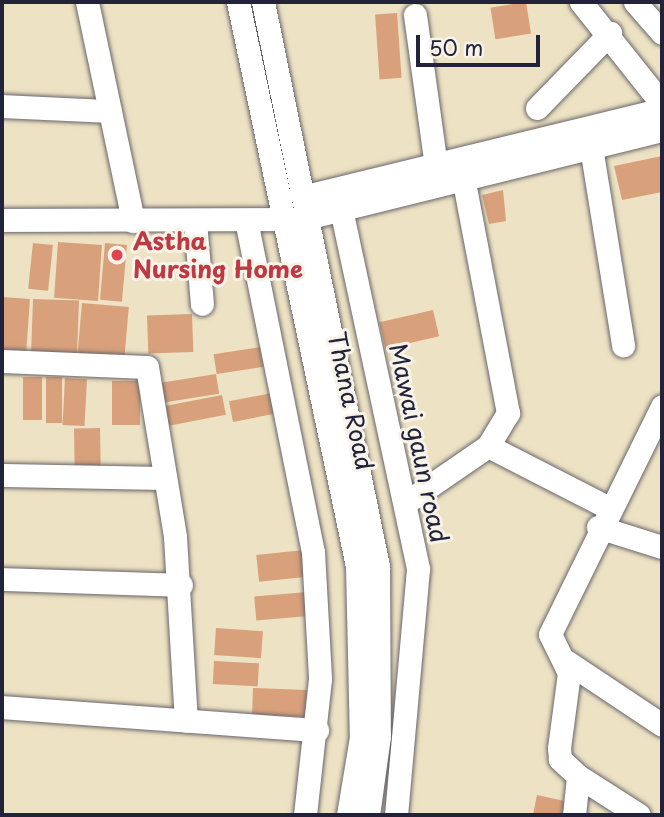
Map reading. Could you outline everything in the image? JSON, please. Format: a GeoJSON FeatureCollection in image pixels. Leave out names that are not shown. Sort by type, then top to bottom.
{"type":"FeatureCollection","features":[{"type":"Feature","properties":{"kind":"street"},"geometry":{"type":"LineString","coordinates":[[87,2],[133,221]]}},
{"type":"Feature","properties":{"kind":"street"},"geometry":{"type":"LineString","coordinates":[[308,206],[341,209],[662,106],[610,33],[581,2]]}},
{"type":"Feature","properties":{"kind":"street"},"geometry":{"type":"LineString","coordinates":[[635,2],[662,33]]}},
{"type":"Feature","properties":{"kind":"street"},"geometry":{"type":"LineString","coordinates":[[240,7],[264,5]]}},
{"type":"Feature","properties":{"kind":"street","name":"Thana Road"},"geometry":{"type":"LineString","coordinates":[[264,5],[308,206],[358,566],[361,737],[348,815]]}},
{"type":"Feature","properties":{"kind":"street","name":"Thana Road"},"geometry":{"type":"LineString","coordinates":[[240,7],[287,219],[378,566],[379,736],[369,815]]}},
{"type":"Feature","properties":{"kind":"street"},"geometry":{"type":"LineString","coordinates":[[415,15],[436,166]]}},
{"type":"Feature","properties":{"kind":"street"},"geometry":{"type":"LineString","coordinates":[[537,108],[610,33]]}},
{"type":"Feature","properties":{"kind":"street"},"geometry":{"type":"LineString","coordinates":[[257,84],[280,79]]}},
{"type":"Feature","properties":{"kind":"street"},"geometry":{"type":"LineString","coordinates":[[2,106],[110,111]]}},
{"type":"Feature","properties":{"kind":"street"},"geometry":{"type":"LineString","coordinates":[[308,206],[436,166],[462,171],[591,147],[662,130]]}},
{"type":"Feature","properties":{"kind":"street"},"geometry":{"type":"LineString","coordinates":[[591,147],[622,345]]}},
{"type":"Feature","properties":{"kind":"street"},"geometry":{"type":"LineString","coordinates":[[408,501],[488,446],[503,428],[507,393],[462,171]]}},
{"type":"Feature","properties":{"kind":"street","name":"Mawai gaun road"},"geometry":{"type":"LineString","coordinates":[[341,209],[408,501],[418,569],[417,635],[396,815]]}},
{"type":"Feature","properties":{"kind":"street"},"geometry":{"type":"LineString","coordinates":[[2,220],[287,219]]}},
{"type":"Feature","properties":{"kind":"street"},"geometry":{"type":"LineString","coordinates":[[195,220],[202,304]]}},
{"type":"Feature","properties":{"kind":"street"},"geometry":{"type":"LineString","coordinates":[[246,220],[313,552],[317,730],[305,815]]}},
{"type":"Feature","properties":{"kind":"street"},"geometry":{"type":"LineString","coordinates":[[2,360],[147,367],[181,585],[186,721]]}},
{"type":"Feature","properties":{"kind":"street"},"geometry":{"type":"LineString","coordinates":[[339,423],[385,405]]}},
{"type":"Feature","properties":{"kind":"street"},"geometry":{"type":"LineString","coordinates":[[662,406],[603,517],[550,634],[550,645],[565,661],[662,725]]}},
{"type":"Feature","properties":{"kind":"street"},"geometry":{"type":"LineString","coordinates":[[488,446],[603,517],[662,547]]}},
{"type":"Feature","properties":{"kind":"street"},"geometry":{"type":"LineString","coordinates":[[2,475],[164,478]]}},
{"type":"Feature","properties":{"kind":"street"},"geometry":{"type":"LineString","coordinates":[[2,579],[181,585]]}},
{"type":"Feature","properties":{"kind":"street"},"geometry":{"type":"LineString","coordinates":[[565,661],[560,759],[578,776],[639,815]]}},
{"type":"Feature","properties":{"kind":"street"},"geometry":{"type":"LineString","coordinates":[[2,707],[317,730]]}},
{"type":"Feature","properties":{"kind":"street"},"geometry":{"type":"LineString","coordinates":[[574,815],[578,776]]}},
{"type":"Feature","properties":{"kind":"building"},"geometry":{"type":"Polygon","coordinates":[[[526,2],[531,34],[495,39],[490,8],[526,2]]]}},
{"type":"Feature","properties":{"kind":"building"},"geometry":{"type":"Polygon","coordinates":[[[397,13],[402,78],[380,79],[375,15],[397,13]]]}},
{"type":"Feature","properties":{"kind":"building"},"geometry":{"type":"Polygon","coordinates":[[[662,156],[662,192],[622,200],[614,166],[662,156]]]}},
{"type":"Feature","properties":{"kind":"building"},"geometry":{"type":"Polygon","coordinates":[[[503,190],[506,221],[489,224],[482,195],[503,190]]]}},
{"type":"Feature","properties":{"kind":"building"},"geometry":{"type":"Polygon","coordinates":[[[58,242],[102,245],[98,301],[54,298],[58,242]]]}},
{"type":"Feature","properties":{"kind":"building"},"geometry":{"type":"Polygon","coordinates":[[[33,243],[53,245],[48,291],[28,289],[33,243]]]}},
{"type":"Feature","properties":{"kind":"building"},"geometry":{"type":"Polygon","coordinates":[[[105,243],[127,245],[122,302],[100,300],[105,243]]]}},
{"type":"Feature","properties":{"kind":"building"},"geometry":{"type":"Polygon","coordinates":[[[2,297],[30,299],[26,353],[2,351],[2,297]]]}},
{"type":"Feature","properties":{"kind":"building"},"geometry":{"type":"Polygon","coordinates":[[[33,299],[79,301],[77,354],[31,352],[33,299]]]}},
{"type":"Feature","properties":{"kind":"building"},"geometry":{"type":"Polygon","coordinates":[[[82,303],[129,307],[124,360],[77,356],[82,303]]]}},
{"type":"Feature","properties":{"kind":"building"},"geometry":{"type":"Polygon","coordinates":[[[433,310],[439,336],[385,349],[379,322],[433,310]]]}},
{"type":"Feature","properties":{"kind":"building"},"geometry":{"type":"Polygon","coordinates":[[[192,314],[193,352],[148,354],[147,316],[192,314]]]}},
{"type":"Feature","properties":{"kind":"building"},"geometry":{"type":"Polygon","coordinates":[[[260,347],[263,367],[217,374],[214,354],[260,347]]]}},
{"type":"Feature","properties":{"kind":"building"},"geometry":{"type":"Polygon","coordinates":[[[216,374],[219,394],[164,403],[161,383],[216,374]]]}},
{"type":"Feature","properties":{"kind":"building"},"geometry":{"type":"Polygon","coordinates":[[[23,377],[42,377],[42,420],[23,420],[23,377]]]}},
{"type":"Feature","properties":{"kind":"building"},"geometry":{"type":"Polygon","coordinates":[[[46,377],[62,377],[62,423],[46,423],[46,377]]]}},
{"type":"Feature","properties":{"kind":"building"},"geometry":{"type":"Polygon","coordinates":[[[65,378],[87,379],[85,426],[63,425],[65,378]]]}},
{"type":"Feature","properties":{"kind":"building"},"geometry":{"type":"Polygon","coordinates":[[[112,381],[140,381],[140,425],[112,425],[112,381]]]}},
{"type":"Feature","properties":{"kind":"building"},"geometry":{"type":"Polygon","coordinates":[[[282,391],[286,412],[233,422],[229,401],[282,391]]]}},
{"type":"Feature","properties":{"kind":"building"},"geometry":{"type":"Polygon","coordinates":[[[222,395],[226,415],[169,426],[165,406],[222,395]]]}},
{"type":"Feature","properties":{"kind":"building"},"geometry":{"type":"Polygon","coordinates":[[[74,428],[100,428],[101,474],[75,474],[74,428]]]}},
{"type":"Feature","properties":{"kind":"building"},"geometry":{"type":"Polygon","coordinates":[[[304,550],[307,577],[259,582],[256,555],[304,550]]]}},
{"type":"Feature","properties":{"kind":"building"},"geometry":{"type":"Polygon","coordinates":[[[307,592],[309,616],[256,621],[254,597],[307,592]]]}},
{"type":"Feature","properties":{"kind":"building"},"geometry":{"type":"Polygon","coordinates":[[[216,628],[263,631],[261,658],[214,655],[216,628]]]}},
{"type":"Feature","properties":{"kind":"building"},"geometry":{"type":"Polygon","coordinates":[[[214,661],[259,663],[258,686],[213,684],[214,661]]]}},
{"type":"Feature","properties":{"kind":"building"},"geometry":{"type":"Polygon","coordinates":[[[253,688],[307,690],[306,717],[252,715],[253,688]]]}},
{"type":"Feature","properties":{"kind":"building"},"geometry":{"type":"Polygon","coordinates":[[[537,795],[574,803],[571,815],[533,815],[537,795]]]}},
{"type":"Feature","properties":{"kind":"place","name":"Astha Nursing Home"},"geometry":{"type":"Point","coordinates":[117,255]}}]}
